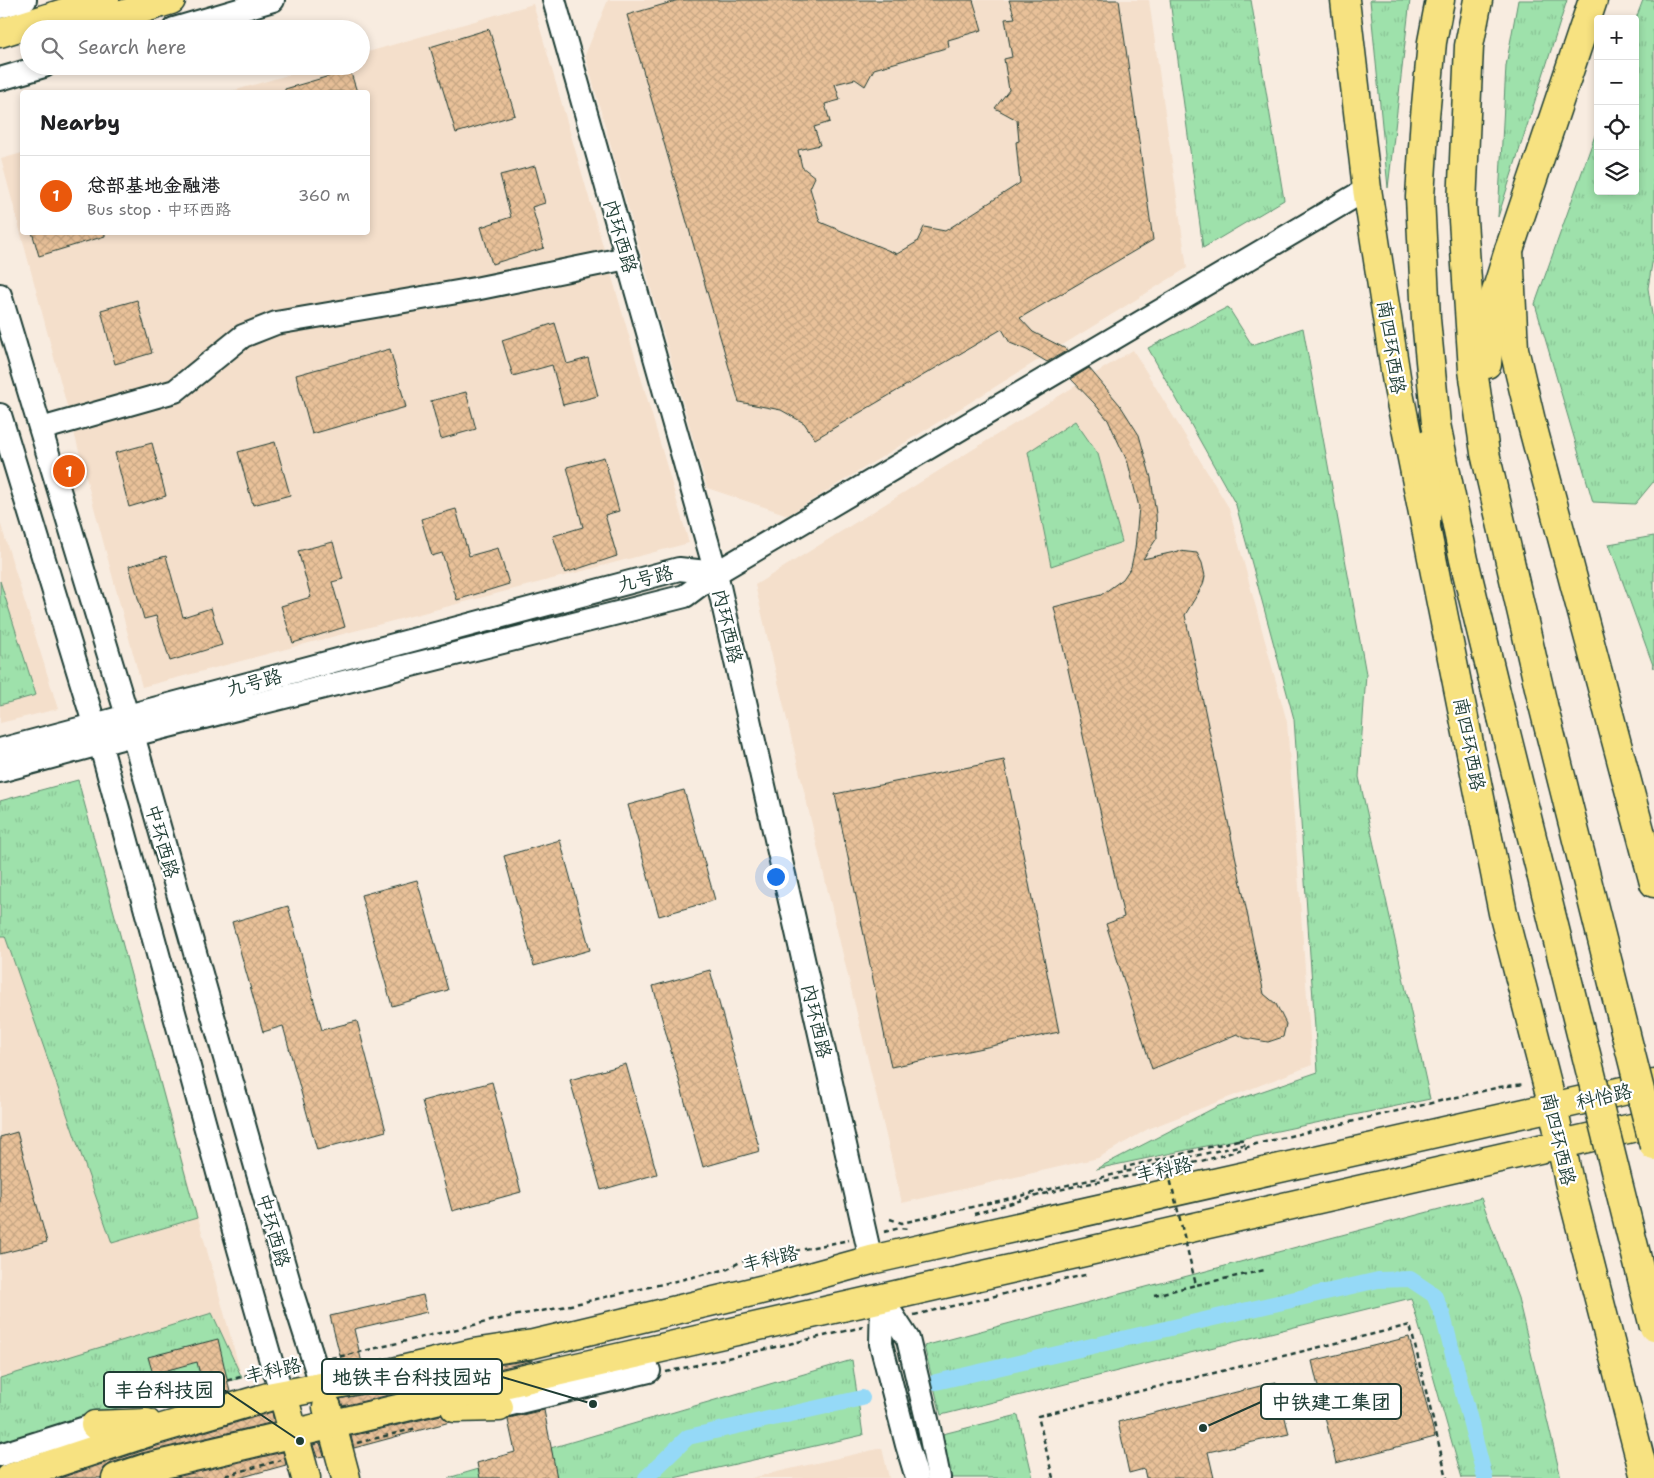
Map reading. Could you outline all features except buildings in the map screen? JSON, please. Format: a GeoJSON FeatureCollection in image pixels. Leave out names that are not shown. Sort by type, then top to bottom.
{"type":"FeatureCollection","features":[{"type":"Feature","properties":{"kind":"main road"},"geometry":{"type":"LineString","coordinates":[[41,20],[105,0]]}},
{"type":"Feature","properties":{"kind":"main road"},"geometry":{"type":"LineString","coordinates":[[105,20],[171,0]]}},
{"type":"Feature","properties":{"kind":"main road","name":"南四环西路"},"geometry":{"type":"LineString","coordinates":[[1345,0],[1367,190],[1397,383],[1503,913],[1550,1094],[1569,1182],[1645,1478]]}},
{"type":"Feature","properties":{"kind":"main road","name":"南四环西路"},"geometry":{"type":"LineString","coordinates":[[1440,0],[1432,42],[1420,197],[1426,319],[1436,424],[1464,560],[1654,1327]]}},
{"type":"Feature","properties":{"kind":"main road"},"geometry":{"type":"LineString","coordinates":[[1478,0],[1469,46],[1462,204],[1473,370],[1485,452],[1543,705],[1654,1146]]}},
{"type":"Feature","properties":{"kind":"main road"},"geometry":{"type":"LineString","coordinates":[[1485,452],[1491,308],[1593,0]]}},
{"type":"Feature","properties":{"kind":"main road"},"geometry":{"type":"LineString","coordinates":[[0,33],[20,27]]}},
{"type":"Feature","properties":{"kind":"main road"},"geometry":{"type":"LineString","coordinates":[[0,51],[20,45]]}},
{"type":"Feature","properties":{"kind":"main road"},"geometry":{"type":"LineString","coordinates":[[1509,250],[1514,349],[1654,883]]}},
{"type":"Feature","properties":{"kind":"main road"},"geometry":{"type":"LineString","coordinates":[[1426,524],[1432,388]]}},
{"type":"Feature","properties":{"kind":"main road","name":"科怡路"},"geometry":{"type":"LineString","coordinates":[[1550,1094],[1654,1084]]}},
{"type":"Feature","properties":{"kind":"main road","name":"丰科路"},"geometry":{"type":"LineString","coordinates":[[10,1478],[181,1422],[278,1383],[322,1387],[473,1353],[533,1344],[777,1286],[868,1248],[1550,1094]]}},
{"type":"Feature","properties":{"kind":"main road","name":"科怡路"},"geometry":{"type":"LineString","coordinates":[[1561,1144],[1654,1123]]}},
{"type":"Feature","properties":{"kind":"main road"},"geometry":{"type":"LineString","coordinates":[[116,1478],[146,1468],[293,1433],[1561,1144]]}},
{"type":"Feature","properties":{"kind":"main road"},"geometry":{"type":"LineString","coordinates":[[649,1371],[707,1348],[725,1334]]}},
{"type":"Feature","properties":{"kind":"main road"},"geometry":{"type":"LineString","coordinates":[[278,1383],[306,1478]]}},
{"type":"Feature","properties":{"kind":"main road"},"geometry":{"type":"LineString","coordinates":[[322,1387],[346,1478]]}},
{"type":"Feature","properties":{"kind":"main road"},"geometry":{"type":"LineString","coordinates":[[412,1406],[438,1408],[499,1407]]}},
{"type":"Feature","properties":{"kind":"main road"},"geometry":{"type":"LineString","coordinates":[[95,1425],[181,1422]]}},
{"type":"Feature","properties":{"kind":"street"},"geometry":{"type":"LineString","coordinates":[[0,7],[25,0]]}},
{"type":"Feature","properties":{"kind":"street"},"geometry":{"type":"LineString","coordinates":[[205,20],[273,0]]}},
{"type":"Feature","properties":{"kind":"street","name":"内环西路"},"geometry":{"type":"LineString","coordinates":[[554,0],[716,573],[868,1248]]}},
{"type":"Feature","properties":{"kind":"street"},"geometry":{"type":"LineString","coordinates":[[0,79],[20,73]]}},
{"type":"Feature","properties":{"kind":"street","name":"九号路"},"geometry":{"type":"LineString","coordinates":[[0,771],[97,734],[130,725],[685,596],[716,573],[1367,190]]}},
{"type":"Feature","properties":{"kind":"street"},"geometry":{"type":"LineString","coordinates":[[41,429],[175,391],[243,336],[276,322],[475,289],[627,258]]}},
{"type":"Feature","properties":{"kind":"street","name":"中环西路"},"geometry":{"type":"LineString","coordinates":[[0,295],[130,725],[313,1362],[322,1387]]}},
{"type":"Feature","properties":{"kind":"street","name":"中环西路"},"geometry":{"type":"LineString","coordinates":[[0,415],[97,734],[239,1249],[278,1383]]}},
{"type":"Feature","properties":{"kind":"street","name":"九号路"},"geometry":{"type":"LineString","coordinates":[[0,750],[97,734]]}},
{"type":"Feature","properties":{"kind":"street"},"geometry":{"type":"LineString","coordinates":[[882,1299],[881,1344],[917,1478]]}},
{"type":"Feature","properties":{"kind":"street"},"geometry":{"type":"LineString","coordinates":[[882,1299],[908,1339],[939,1478]]}},
{"type":"Feature","properties":{"kind":"street"},"geometry":{"type":"LineString","coordinates":[[499,1407],[649,1371]]}},
{"type":"Feature","properties":{"kind":"street"},"geometry":{"type":"LineString","coordinates":[[0,1455],[95,1425]]}},
{"type":"Feature","properties":{"kind":"path","name":"丰科路"},"geometry":{"type":"LineString","coordinates":[[970,1214],[1090,1183],[1136,1176],[1228,1155],[1256,1144],[1491,1089],[1550,1094]]}},
{"type":"Feature","properties":{"kind":"path"},"geometry":{"type":"LineString","coordinates":[[890,1219],[902,1223],[1245,1144],[1242,1140],[1238,1140],[1125,1167],[1125,1171]]}},
{"type":"Feature","properties":{"kind":"path"},"geometry":{"type":"LineString","coordinates":[[1165,1158],[1196,1285]]}},
{"type":"Feature","properties":{"kind":"path","name":"丰科路"},"geometry":{"type":"LineString","coordinates":[[313,1362],[512,1316],[553,1309],[728,1270],[740,1262],[868,1248],[900,1228],[914,1229]]}},
{"type":"Feature","properties":{"kind":"path"},"geometry":{"type":"LineString","coordinates":[[1154,1295],[1265,1270]]}},
{"type":"Feature","properties":{"kind":"path"},"geometry":{"type":"LineString","coordinates":[[1053,1478],[1038,1416],[1410,1325],[1447,1478]]}},
{"type":"Feature","properties":{"kind":"path","name":"丰科路"},"geometry":{"type":"LineString","coordinates":[[142,1404],[256,1372],[278,1383]]}},
{"type":"Feature","properties":{"kind":"shaded area"},"geometry":{"type":"Polygon","coordinates":[[[608,0],[1149,0],[1187,268],[788,515],[707,488],[585,55],[608,0]]]}},
{"type":"Feature","properties":{"kind":"shaded area"},"geometry":{"type":"Polygon","coordinates":[[[533,4],[689,543],[142,687],[21,235],[370,235],[370,90],[236,90],[288,75],[370,75],[370,51],[533,4]]]}},
{"type":"Feature","properties":{"kind":"shaded area"},"geometry":{"type":"Polygon","coordinates":[[[20,154],[20,230],[1,159],[20,154]]]}},
{"type":"Feature","properties":{"kind":"shaded area"},"geometry":{"type":"Polygon","coordinates":[[[1133,350],[1229,508],[1287,722],[1312,1065],[1148,1129],[1098,1158],[902,1203],[755,585],[1133,350]]]}},
{"type":"Feature","properties":{"kind":"shaded area"},"geometry":{"type":"Polygon","coordinates":[[[0,522],[58,709],[0,723],[0,522]]]}},
{"type":"Feature","properties":{"kind":"shaded area"},"geometry":{"type":"Polygon","coordinates":[[[78,780],[242,1378],[0,1453],[0,801],[78,780]]]}},
{"type":"Feature","properties":{"kind":"shaded area"},"geometry":{"type":"Polygon","coordinates":[[[882,1448],[889,1478],[751,1478],[882,1448]]]}},
{"type":"Feature","properties":{"kind":"green space"},"geometry":{"type":"Polygon","coordinates":[[[1170,0],[1251,0],[1284,200],[1203,248],[1170,0]]]}},
{"type":"Feature","properties":{"kind":"green space"},"geometry":{"type":"Polygon","coordinates":[[[1370,0],[1410,0],[1388,188],[1370,0]]]}},
{"type":"Feature","properties":{"kind":"green space"},"geometry":{"type":"Polygon","coordinates":[[[1518,0],[1567,0],[1498,217],[1506,66],[1518,0]]]}},
{"type":"Feature","properties":{"kind":"green space"},"geometry":{"type":"Polygon","coordinates":[[[1643,0],[1654,0],[1654,251],[1648,288],[1654,328],[1654,481],[1635,504],[1593,502],[1535,304],[1594,138],[1594,195],[1639,195],[1639,15],[1637,15],[1643,0]]]}},
{"type":"Feature","properties":{"kind":"green space"},"geometry":{"type":"Polygon","coordinates":[[[1228,307],[1252,345],[1303,328],[1366,674],[1359,777],[1430,1099],[1096,1169],[1216,1107],[1318,1072],[1294,719],[1236,505],[1148,348],[1228,307]]]}},
{"type":"Feature","properties":{"kind":"green space"},"geometry":{"type":"Polygon","coordinates":[[[1075,421],[1098,454],[1122,542],[1051,566],[1028,452],[1075,421]]]}},
{"type":"Feature","properties":{"kind":"green space"},"geometry":{"type":"Polygon","coordinates":[[[1654,536],[1654,668],[1609,544],[1654,536]]]}},
{"type":"Feature","properties":{"kind":"green space"},"geometry":{"type":"Polygon","coordinates":[[[0,581],[36,695],[0,705],[0,581]]]}},
{"type":"Feature","properties":{"kind":"green space"},"geometry":{"type":"Polygon","coordinates":[[[78,780],[197,1218],[112,1243],[5,936],[0,936],[0,801],[78,780]]]}},
{"type":"Feature","properties":{"kind":"green space"},"geometry":{"type":"Polygon","coordinates":[[[1481,1198],[1518,1298],[1561,1478],[1462,1478],[1411,1298],[941,1415],[924,1346],[1481,1198]]]}},
{"type":"Feature","properties":{"kind":"green space"},"geometry":{"type":"Polygon","coordinates":[[[212,1313],[242,1378],[84,1416],[0,1445],[0,1378],[212,1313]]]}},
{"type":"Feature","properties":{"kind":"green space"},"geometry":{"type":"Polygon","coordinates":[[[852,1360],[863,1435],[674,1478],[448,1478],[852,1360]]]}},
{"type":"Feature","properties":{"kind":"green space"},"geometry":{"type":"Polygon","coordinates":[[[1018,1415],[1033,1478],[947,1478],[935,1436],[1018,1415]]]}},
{"type":"Feature","properties":{"kind":"waterway"},"geometry":{"type":"LineString","coordinates":[[936,1382],[1378,1280],[1410,1279],[1434,1295],[1443,1316],[1485,1478]]}},
{"type":"Feature","properties":{"kind":"waterway"},"geometry":{"type":"LineString","coordinates":[[646,1478],[688,1437],[862,1398]]}},
{"type":"Feature","properties":{"kind":"place","name":"总部基地金融港"},"geometry":{"type":"Point","coordinates":[69,471]}},
{"type":"Feature","properties":{"kind":"place","name":"地铁丰台科技园站"},"geometry":{"type":"Point","coordinates":[593,1404]}},
{"type":"Feature","properties":{"kind":"place","name":"中铁建工集团"},"geometry":{"type":"Point","coordinates":[1203,1428]}},
{"type":"Feature","properties":{"kind":"place","name":"丰台科技园"},"geometry":{"type":"Point","coordinates":[300,1441]}}]}
